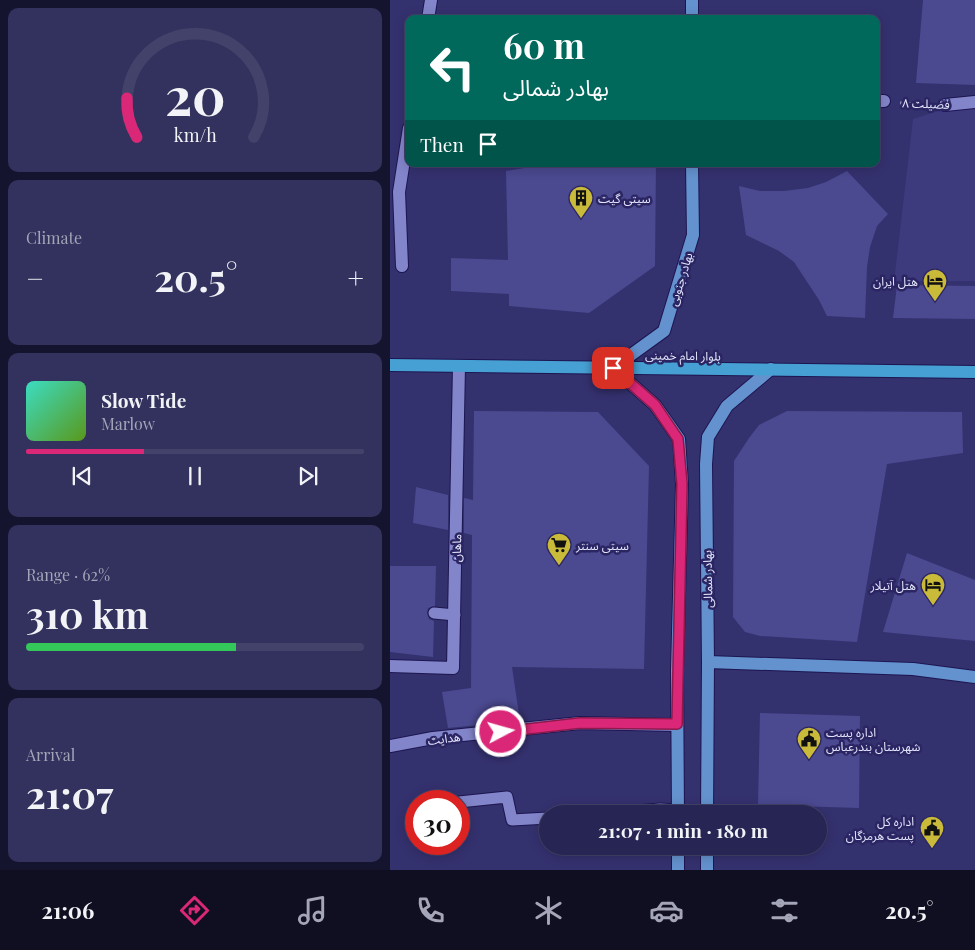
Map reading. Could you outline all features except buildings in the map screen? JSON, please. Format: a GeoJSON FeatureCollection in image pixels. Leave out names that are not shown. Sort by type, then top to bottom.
{"type":"FeatureCollection","features":[{"type":"Feature","properties":{"kind":"main road"},"geometry":{"type":"LineString","coordinates":[[692,0],[692,15]]}},
{"type":"Feature","properties":{"kind":"main road","name":"بهادر جنوبی"},"geometry":{"type":"LineString","coordinates":[[613,368],[664,331],[693,235],[692,167]]}},
{"type":"Feature","properties":{"kind":"main road","name":"بلوار امام خمینی"},"geometry":{"type":"LineString","coordinates":[[390,365],[975,372]]}},
{"type":"Feature","properties":{"kind":"main road"},"geometry":{"type":"LineString","coordinates":[[613,368],[655,405],[678,439],[682,484],[677,724],[678,805]]}},
{"type":"Feature","properties":{"kind":"main road","name":"بهادر شمالی"},"geometry":{"type":"LineString","coordinates":[[707,805],[706,464],[708,437],[727,406],[771,370]]}},
{"type":"Feature","properties":{"kind":"main road"},"geometry":{"type":"LineString","coordinates":[[708,662],[913,669],[975,677]]}},
{"type":"Feature","properties":{"kind":"main road"},"geometry":{"type":"LineString","coordinates":[[678,855],[678,870]]}},
{"type":"Feature","properties":{"kind":"main road"},"geometry":{"type":"LineString","coordinates":[[707,855],[707,870]]}},
{"type":"Feature","properties":{"kind":"street"},"geometry":{"type":"LineString","coordinates":[[429,15],[431,0]]}},
{"type":"Feature","properties":{"kind":"street","name":"فضیلت ۸"},"geometry":{"type":"LineString","coordinates":[[944,106],[975,102]]}},
{"type":"Feature","properties":{"kind":"street"},"geometry":{"type":"LineString","coordinates":[[402,266],[394,193],[405,161]]}},
{"type":"Feature","properties":{"kind":"street","name":"ماهان"},"geometry":{"type":"LineString","coordinates":[[390,666],[453,668],[459,366]]}},
{"type":"Feature","properties":{"kind":"street","name":"هدایت"},"geometry":{"type":"LineString","coordinates":[[390,746],[500,728],[580,723],[677,724]]}},
{"type":"Feature","properties":{"kind":"lane"},"geometry":{"type":"LineString","coordinates":[[434,613],[455,615]]}},
{"type":"Feature","properties":{"kind":"lane"},"geometry":{"type":"LineString","coordinates":[[470,801],[507,797],[512,820],[539,818]]}},
{"type":"Feature","properties":{"kind":"path","name":"فضیلت ۸"},"geometry":{"type":"LineString","coordinates":[[880,101],[944,106]]}},
{"type":"Feature","properties":{"kind":"shaded area"},"geometry":{"type":"Polygon","coordinates":[[[975,105],[975,281],[894,281],[913,119],[954,106],[975,105]]]}},
{"type":"Feature","properties":{"kind":"place","name":"سیتی گیت"},"geometry":{"type":"Point","coordinates":[581,219]}},
{"type":"Feature","properties":{"kind":"place","name":"هتل ایران"},"geometry":{"type":"Point","coordinates":[935,302]}},
{"type":"Feature","properties":{"kind":"place","name":"سیتی سنتر"},"geometry":{"type":"Point","coordinates":[559,566]}},
{"type":"Feature","properties":{"kind":"place","name":"هتل آتیلار"},"geometry":{"type":"Point","coordinates":[933,606]}},
{"type":"Feature","properties":{"kind":"place","name":"اداره پست شهرستان بندرعباس"},"geometry":{"type":"Point","coordinates":[809,760]}},
{"type":"Feature","properties":{"kind":"place","name":"اداره کل پست هرمزگان"},"geometry":{"type":"Point","coordinates":[932,849]}},
{"type":"Feature","properties":{"kind":"route"},"geometry":{"type":"LineString","coordinates":[[501,732],[580,723],[677,724],[682,484],[678,439],[655,405],[613,368]]}}]}
